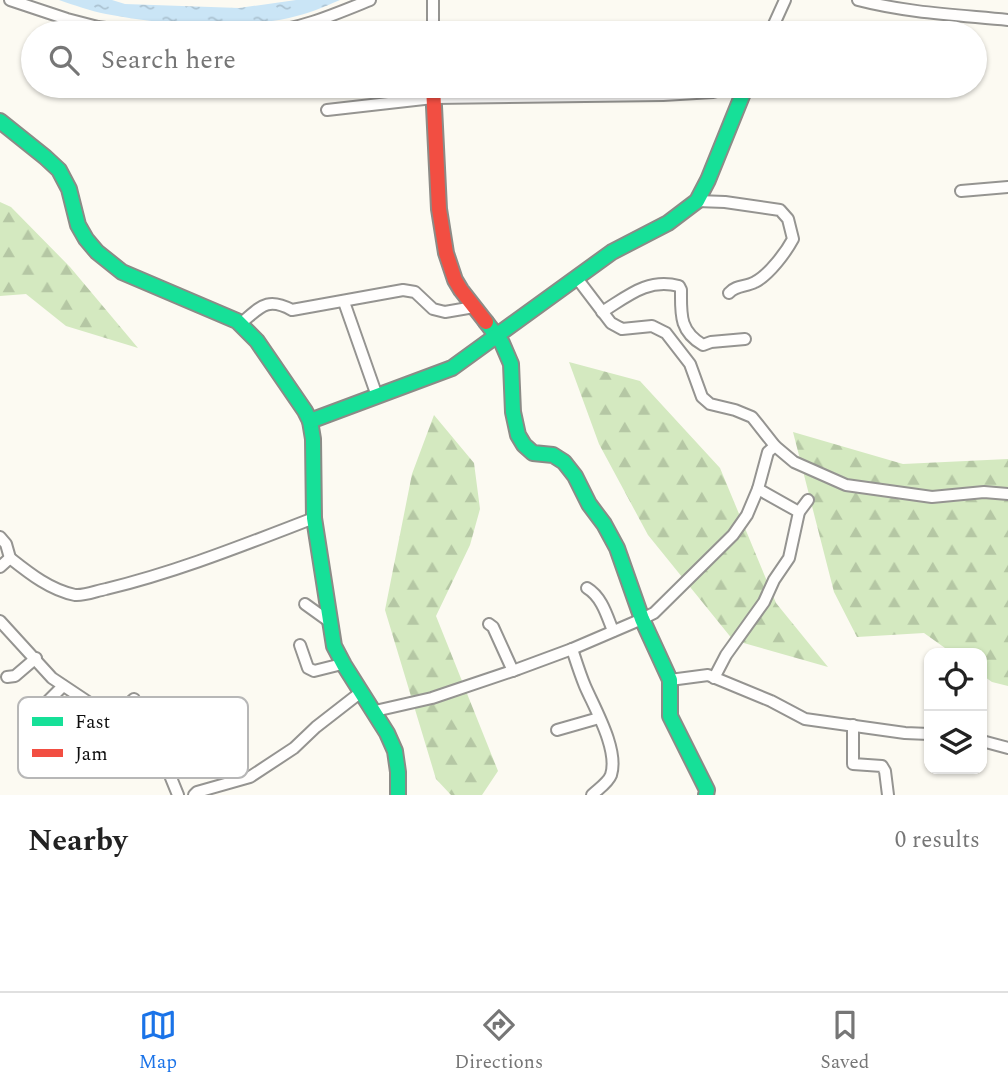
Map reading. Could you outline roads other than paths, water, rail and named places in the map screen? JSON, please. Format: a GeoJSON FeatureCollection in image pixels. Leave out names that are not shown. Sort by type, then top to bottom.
{"type":"FeatureCollection","features":[{"type":"Feature","properties":{"kind":"street"},"geometry":{"type":"LineString","coordinates":[[10,0],[74,21]]}},
{"type":"Feature","properties":{"kind":"street"},"geometry":{"type":"LineString","coordinates":[[317,21],[370,0]]}},
{"type":"Feature","properties":{"kind":"street"},"geometry":{"type":"LineString","coordinates":[[433,0],[433,21]]}},
{"type":"Feature","properties":{"kind":"street"},"geometry":{"type":"LineString","coordinates":[[775,21],[785,0]]}},
{"type":"Feature","properties":{"kind":"street"},"geometry":{"type":"LineString","coordinates":[[858,0],[949,16],[1008,20]]}},
{"type":"Feature","properties":{"kind":"street"},"geometry":{"type":"LineString","coordinates":[[327,110],[398,98]]}},
{"type":"Feature","properties":{"kind":"street"},"geometry":{"type":"LineString","coordinates":[[433,98],[439,222],[453,277],[505,349],[511,364],[514,427],[522,443],[533,453],[553,455],[564,462],[617,548],[642,619],[670,680],[670,716],[707,790],[706,795]]}},
{"type":"Feature","properties":{"kind":"street"},"geometry":{"type":"LineString","coordinates":[[310,421],[452,368],[612,252],[668,222],[696,201],[708,180],[742,98]]}},
{"type":"Feature","properties":{"kind":"street"},"geometry":{"type":"LineString","coordinates":[[0,121],[60,171],[70,189],[78,226],[90,246],[122,272],[237,321],[257,341],[310,421],[313,439],[314,518],[334,646],[342,664],[393,741],[398,764],[398,795]]}},
{"type":"Feature","properties":{"kind":"street"},"geometry":{"type":"LineString","coordinates":[[961,191],[1008,187]]}},
{"type":"Feature","properties":{"kind":"street"},"geometry":{"type":"LineString","coordinates":[[696,201],[780,210],[788,219],[793,239],[783,256],[756,282],[733,288],[729,293]]}},
{"type":"Feature","properties":{"kind":"street"},"geometry":{"type":"LineString","coordinates":[[576,277],[611,323],[622,329],[652,326],[666,332],[690,364],[702,397],[710,404],[752,416],[775,446],[794,462],[846,485],[932,497],[984,492],[1008,494]]}},
{"type":"Feature","properties":{"kind":"street"},"geometry":{"type":"LineString","coordinates":[[602,312],[644,287],[658,283],[673,284],[681,289],[681,318],[693,339],[703,345],[745,340]]}},
{"type":"Feature","properties":{"kind":"street"},"geometry":{"type":"LineString","coordinates":[[240,324],[271,303],[279,303],[292,310],[403,290],[415,292],[433,309],[445,312],[474,307]]}},
{"type":"Feature","properties":{"kind":"street"},"geometry":{"type":"LineString","coordinates":[[344,302],[377,397]]}},
{"type":"Feature","properties":{"kind":"street"},"geometry":{"type":"LineString","coordinates":[[375,711],[432,698],[516,670],[654,613],[733,535],[747,515],[758,489],[768,452],[775,446]]}},
{"type":"Feature","properties":{"kind":"street"},"geometry":{"type":"LineString","coordinates":[[758,489],[799,512]]}},
{"type":"Feature","properties":{"kind":"street"},"geometry":{"type":"LineString","coordinates":[[714,678],[726,655],[764,602],[774,580],[789,558],[799,512],[808,500]]}},
{"type":"Feature","properties":{"kind":"street"},"geometry":{"type":"LineString","coordinates":[[0,537],[6,544],[10,558],[35,578],[78,596],[130,583],[314,518]]}},
{"type":"Feature","properties":{"kind":"street"},"geometry":{"type":"LineString","coordinates":[[0,566],[10,558]]}},
{"type":"Feature","properties":{"kind":"street"},"geometry":{"type":"LineString","coordinates":[[587,589],[597,596],[613,631]]}},
{"type":"Feature","properties":{"kind":"street"},"geometry":{"type":"LineString","coordinates":[[305,604],[330,622]]}},
{"type":"Feature","properties":{"kind":"street"},"geometry":{"type":"LineString","coordinates":[[0,621],[52,678],[80,697]]}},
{"type":"Feature","properties":{"kind":"street"},"geometry":{"type":"LineString","coordinates":[[489,624],[516,670]]}},
{"type":"Feature","properties":{"kind":"street"},"geometry":{"type":"LineString","coordinates":[[510,643],[516,670]]}},
{"type":"Feature","properties":{"kind":"street"},"geometry":{"type":"LineString","coordinates":[[300,645],[308,668],[314,671],[342,664]]}},
{"type":"Feature","properties":{"kind":"street"},"geometry":{"type":"LineString","coordinates":[[572,649],[607,734],[612,772],[609,780],[592,795]]}},
{"type":"Feature","properties":{"kind":"street"},"geometry":{"type":"LineString","coordinates":[[7,677],[15,676],[36,659]]}},
{"type":"Feature","properties":{"kind":"street"},"geometry":{"type":"LineString","coordinates":[[670,680],[708,675],[771,701],[805,719],[924,734]]}},
{"type":"Feature","properties":{"kind":"street"},"geometry":{"type":"LineString","coordinates":[[52,697],[63,686]]}},
{"type":"Feature","properties":{"kind":"street"},"geometry":{"type":"LineString","coordinates":[[248,778],[293,747],[362,692]]}},
{"type":"Feature","properties":{"kind":"street"},"geometry":{"type":"LineString","coordinates":[[557,730],[599,718]]}},
{"type":"Feature","properties":{"kind":"street"},"geometry":{"type":"LineString","coordinates":[[853,725],[853,764],[882,766],[886,771],[888,795]]}},
{"type":"Feature","properties":{"kind":"street"},"geometry":{"type":"LineString","coordinates":[[987,742],[1008,748]]}},
{"type":"Feature","properties":{"kind":"street"},"geometry":{"type":"LineString","coordinates":[[171,778],[178,795]]}},
{"type":"Feature","properties":{"kind":"street"},"geometry":{"type":"LineString","coordinates":[[194,795],[246,778]]}},
{"type":"Feature","properties":{"kind":"water"},"geometry":{"type":"Polygon","coordinates":[[[59,0],[112,0],[125,4],[239,8],[296,0],[340,0],[309,12],[272,21],[156,21],[94,11],[59,0]]]}}]}
